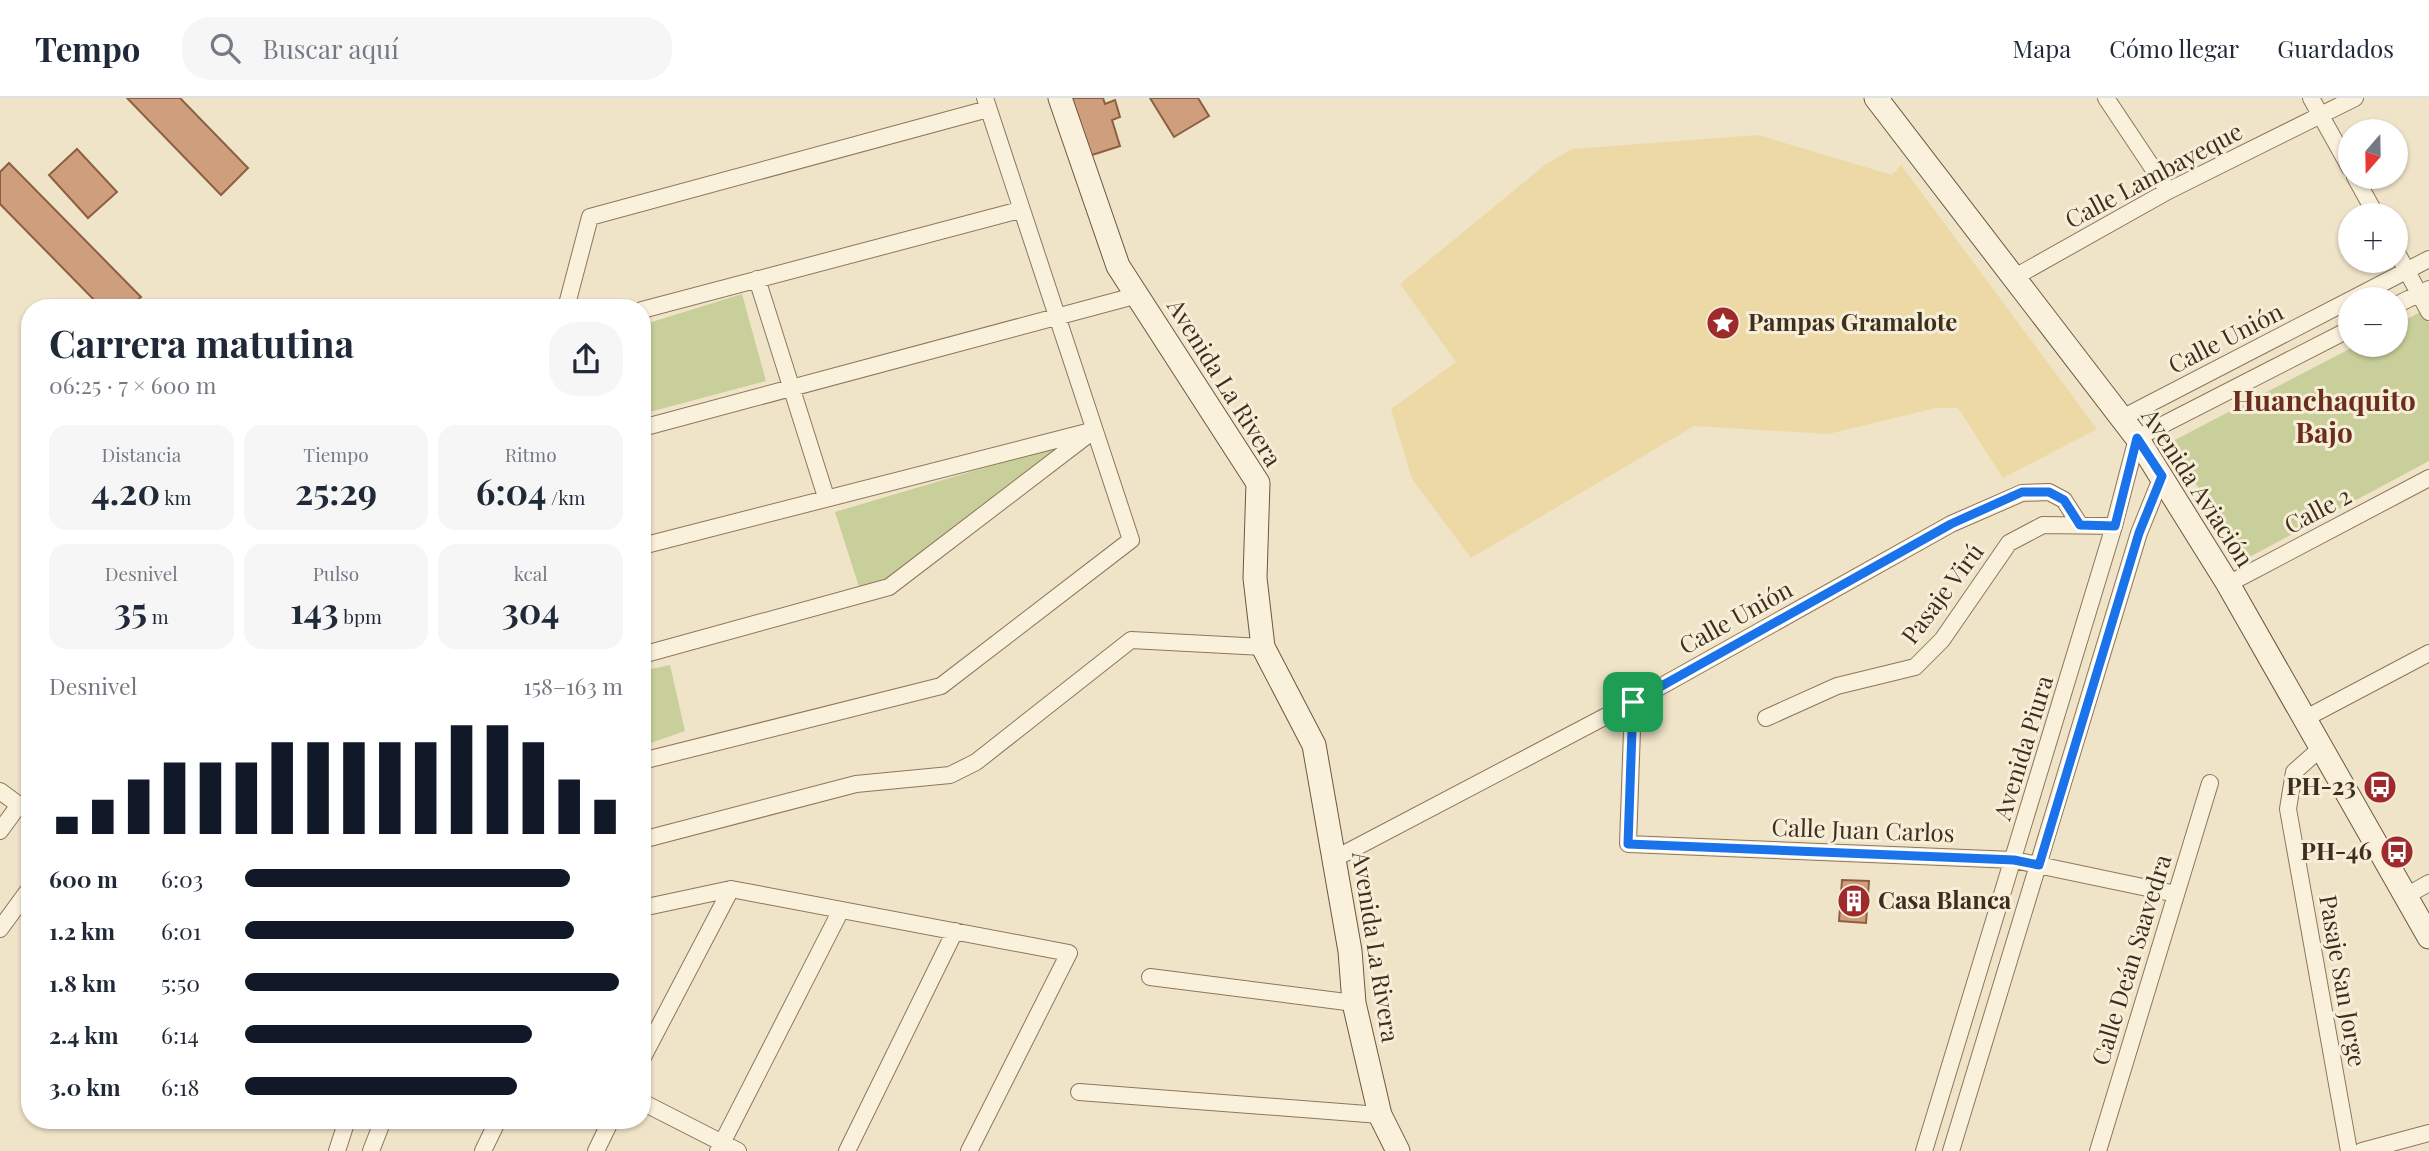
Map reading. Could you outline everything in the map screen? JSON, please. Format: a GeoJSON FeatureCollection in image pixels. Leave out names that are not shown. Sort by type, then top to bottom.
{"type":"FeatureCollection","features":[{"type":"Feature","properties":{"kind":"street","name":"Avenida La Rivera"},"geometry":{"type":"LineString","coordinates":[[1060,98],[1118,266],[1258,483],[1255,578],[1263,647],[1314,744],[1350,951],[1354,1003],[1380,1115],[1398,1151]]}},
{"type":"Feature","properties":{"kind":"street","name":"Avenida Aviación"},"geometry":{"type":"LineString","coordinates":[[1876,98],[2137,438],[2228,584],[2429,937]]}},
{"type":"Feature","properties":{"kind":"street"},"geometry":{"type":"LineString","coordinates":[[2106,98],[2168,191]]}},
{"type":"Feature","properties":{"kind":"street"},"geometry":{"type":"LineString","coordinates":[[2311,98],[2338,146]]}},
{"type":"Feature","properties":{"kind":"street","name":"Calle Lambayeque"},"geometry":{"type":"LineString","coordinates":[[2013,278],[2168,191],[2355,98]]}},
{"type":"Feature","properties":{"kind":"street"},"geometry":{"type":"LineString","coordinates":[[567,299],[590,217],[986,104],[1131,540],[941,686],[651,759]]}},
{"type":"Feature","properties":{"kind":"street"},"geometry":{"type":"LineString","coordinates":[[651,308],[1020,210]]}},
{"type":"Feature","properties":{"kind":"street","name":"Calle Unión"},"geometry":{"type":"LineString","coordinates":[[2408,270],[2429,259]]}},
{"type":"Feature","properties":{"kind":"street"},"geometry":{"type":"LineString","coordinates":[[2408,272],[2424,291],[2429,312]]}},
{"type":"Feature","properties":{"kind":"street","name":"Calle Unión"},"geometry":{"type":"LineString","coordinates":[[2376,287],[2403,273]]}},
{"type":"Feature","properties":{"kind":"street"},"geometry":{"type":"LineString","coordinates":[[757,279],[826,497]]}},
{"type":"Feature","properties":{"kind":"street"},"geometry":{"type":"LineString","coordinates":[[2408,299],[2424,291]]}},
{"type":"Feature","properties":{"kind":"street"},"geometry":{"type":"LineString","coordinates":[[651,426],[1138,295]]}},
{"type":"Feature","properties":{"kind":"street","name":"Calle Unión"},"geometry":{"type":"LineString","coordinates":[[2122,418],[2338,307]]}},
{"type":"Feature","properties":{"kind":"street","name":"Calle Unión"},"geometry":{"type":"LineString","coordinates":[[2137,438],[2338,335]]}},
{"type":"Feature","properties":{"kind":"street"},"geometry":{"type":"LineString","coordinates":[[651,544],[1093,431]]}},
{"type":"Feature","properties":{"kind":"street"},"geometry":{"type":"LineString","coordinates":[[651,653],[889,587],[1093,431]]}},
{"type":"Feature","properties":{"kind":"street","name":"Avenida Piura"},"geometry":{"type":"LineString","coordinates":[[1925,1148],[2115,526],[2137,438]]}},
{"type":"Feature","properties":{"kind":"street","name":"Avenida Piura"},"geometry":{"type":"LineString","coordinates":[[1949,1151],[2139,533],[2162,476]]}},
{"type":"Feature","properties":{"kind":"street","name":"Calle 2"},"geometry":{"type":"LineString","coordinates":[[2228,584],[2429,478]]}},
{"type":"Feature","properties":{"kind":"street","name":"Calle Unión"},"geometry":{"type":"LineString","coordinates":[[1334,859],[1633,702],[1951,524],[2022,492],[2049,492],[2064,500],[2080,525]]}},
{"type":"Feature","properties":{"kind":"street","name":"Pasaje Virú"},"geometry":{"type":"LineString","coordinates":[[1766,718],[1837,686],[1915,667],[1942,640],[2009,543],[2043,525],[2115,526]]}},
{"type":"Feature","properties":{"kind":"street"},"geometry":{"type":"LineString","coordinates":[[651,838],[856,784],[950,775],[976,761],[1131,640],[1263,647]]}},
{"type":"Feature","properties":{"kind":"street"},"geometry":{"type":"LineString","coordinates":[[2306,718],[2429,653]]}},
{"type":"Feature","properties":{"kind":"street","name":"Calle Juan Carlos"},"geometry":{"type":"LineString","coordinates":[[1633,702],[1628,844],[2014,860],[2176,894]]}},
{"type":"Feature","properties":{"kind":"street","name":"Pasaje San Jorge"},"geometry":{"type":"LineString","coordinates":[[2321,748],[2294,772],[2288,809],[2349,1151]]}},
{"type":"Feature","properties":{"kind":"street","name":"Calle Deán Saavedra"},"geometry":{"type":"LineString","coordinates":[[2098,1151],[2210,782]]}},
{"type":"Feature","properties":{"kind":"street"},"geometry":{"type":"LineString","coordinates":[[0,791],[19,805],[0,831]]}},
{"type":"Feature","properties":{"kind":"street"},"geometry":{"type":"LineString","coordinates":[[2406,896],[2429,883]]}},
{"type":"Feature","properties":{"kind":"street"},"geometry":{"type":"LineString","coordinates":[[651,1042],[731,889]]}},
{"type":"Feature","properties":{"kind":"street"},"geometry":{"type":"LineString","coordinates":[[651,906],[731,889],[1069,953],[969,1151]]}},
{"type":"Feature","properties":{"kind":"street"},"geometry":{"type":"LineString","coordinates":[[0,929],[21,900]]}},
{"type":"Feature","properties":{"kind":"street"},"geometry":{"type":"LineString","coordinates":[[720,1147],[841,910]]}},
{"type":"Feature","properties":{"kind":"street"},"geometry":{"type":"LineString","coordinates":[[847,1151],[954,931]]}},
{"type":"Feature","properties":{"kind":"street"},"geometry":{"type":"LineString","coordinates":[[1150,978],[1354,1003]]}},
{"type":"Feature","properties":{"kind":"street"},"geometry":{"type":"LineString","coordinates":[[1079,1092],[1380,1115]]}},
{"type":"Feature","properties":{"kind":"street"},"geometry":{"type":"LineString","coordinates":[[651,1107],[720,1147],[738,1151]]}},
{"type":"Feature","properties":{"kind":"street"},"geometry":{"type":"LineString","coordinates":[[337,1151],[344,1129]]}},
{"type":"Feature","properties":{"kind":"street"},"geometry":{"type":"LineString","coordinates":[[370,1151],[379,1129]]}},
{"type":"Feature","properties":{"kind":"street"},"geometry":{"type":"LineString","coordinates":[[483,1151],[494,1129]]}},
{"type":"Feature","properties":{"kind":"street"},"geometry":{"type":"LineString","coordinates":[[596,1151],[607,1129]]}},
{"type":"Feature","properties":{"kind":"street"},"geometry":{"type":"LineString","coordinates":[[2362,1151],[2429,1133]]}},
{"type":"Feature","properties":{"kind":"street"},"geometry":{"type":"LineString","coordinates":[[1925,1148],[1949,1151]]}},
{"type":"Feature","properties":{"kind":"green space"},"geometry":{"type":"Polygon","coordinates":[[[742,294],[766,381],[651,412],[651,322],[742,294]]]}},
{"type":"Feature","properties":{"kind":"green space"},"geometry":{"type":"Polygon","coordinates":[[[2422,311],[2429,323],[2429,461],[2242,561],[2171,442],[2338,355],[2408,357],[2408,319],[2422,311]]]}},
{"type":"Feature","properties":{"kind":"green space"},"geometry":{"type":"Polygon","coordinates":[[[1068,443],[884,585],[860,590],[835,512],[1068,443]]]}},
{"type":"Feature","properties":{"kind":"green space"},"geometry":{"type":"Polygon","coordinates":[[[670,665],[685,731],[651,743],[651,669],[670,665]]]}},
{"type":"Feature","properties":{"kind":"sand","name":"Pampas Gramalote"},"geometry":{"type":"Polygon","coordinates":[[[1758,135],[1892,175],[1901,165],[2097,429],[2003,478],[1958,408],[1936,408],[1828,434],[1694,426],[1471,558],[1412,479],[1391,409],[1456,362],[1400,284],[1545,165],[1572,149],[1758,135]]]}},
{"type":"Feature","properties":{"kind":"building"},"geometry":{"type":"Polygon","coordinates":[[[127,98],[180,98],[248,168],[221,195],[127,98]]]}},
{"type":"Feature","properties":{"kind":"building"},"geometry":{"type":"Polygon","coordinates":[[[1071,98],[1103,98],[1105,104],[1115,100],[1120,117],[1112,120],[1120,146],[1089,156],[1071,98]]]}},
{"type":"Feature","properties":{"kind":"building"},"geometry":{"type":"Polygon","coordinates":[[[1150,98],[1198,98],[1209,116],[1174,137],[1150,98]]]}},
{"type":"Feature","properties":{"kind":"building"},"geometry":{"type":"Polygon","coordinates":[[[77,149],[117,192],[88,218],[49,175],[77,149]]]}},
{"type":"Feature","properties":{"kind":"building"},"geometry":{"type":"Polygon","coordinates":[[[9,163],[141,297],[93,299],[0,204],[0,172],[9,163]]]}},
{"type":"Feature","properties":{"kind":"building","name":"Casa Blanca"},"geometry":{"type":"Polygon","coordinates":[[[1842,880],[1869,881],[1866,923],[1839,921],[1842,880]]]}},
{"type":"Feature","properties":{"kind":"place","name":"Pampas Gramalote"},"geometry":{"type":"Point","coordinates":[1723,323]}},
{"type":"Feature","properties":{"kind":"place","name":"PH-23"},"geometry":{"type":"Point","coordinates":[2380,787]}},
{"type":"Feature","properties":{"kind":"place","name":"PH-46"},"geometry":{"type":"Point","coordinates":[2397,852]}},
{"type":"Feature","properties":{"kind":"place","name":"Casa Blanca"},"geometry":{"type":"Point","coordinates":[1854,901]}},
{"type":"Feature","properties":{"kind":"district","name":"Huanchaquito Bajo"},"geometry":{"type":"Point","coordinates":[2324,417]}},
{"type":"Feature","properties":{"kind":"route"},"geometry":{"type":"LineString","coordinates":[[2137,438],[2162,476],[2139,533],[2039,865],[2014,860],[1628,844],[1633,702],[1951,524],[2022,492],[2049,492],[2064,500],[2080,525],[2115,526],[2137,438]]}}]}
